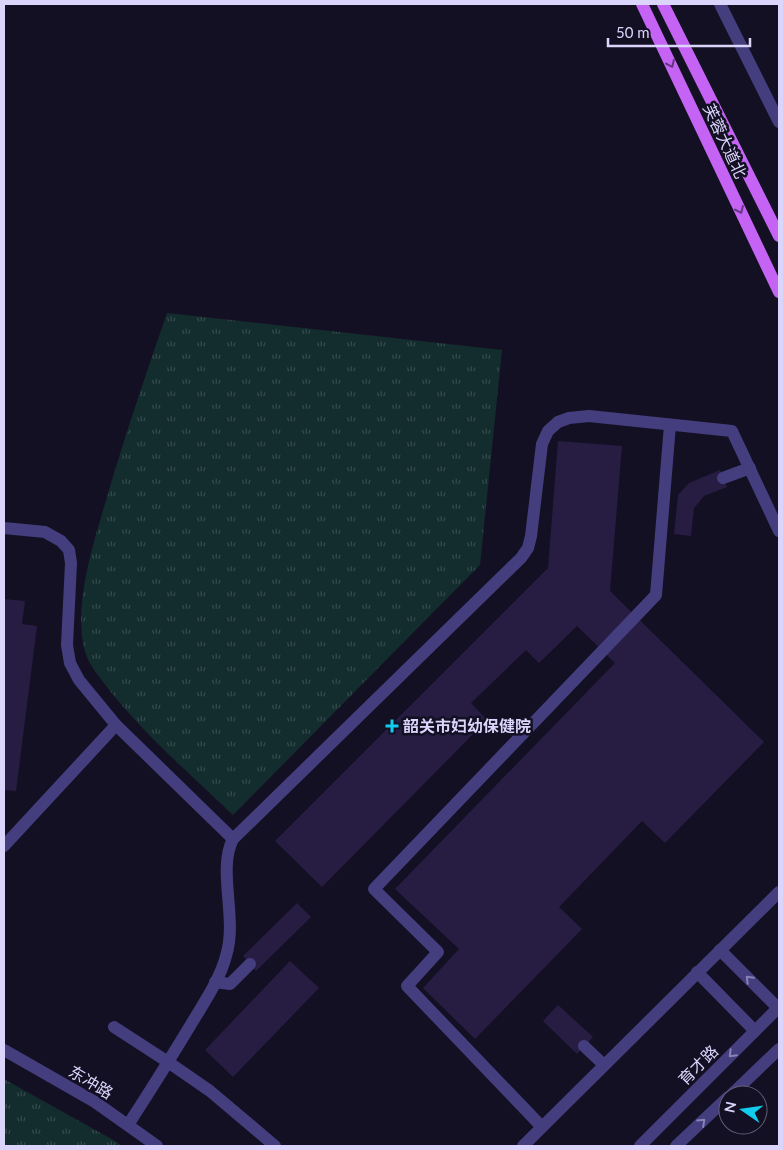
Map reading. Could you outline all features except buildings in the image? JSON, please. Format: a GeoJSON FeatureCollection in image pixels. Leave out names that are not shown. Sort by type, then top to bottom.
{"type":"FeatureCollection","features":[{"type":"Feature","properties":{"kind":"main road","name":"芙蓉大道北"},"geometry":{"type":"LineString","coordinates":[[642,4],[779,292]]}},
{"type":"Feature","properties":{"kind":"main road","name":"芙蓉大道北"},"geometry":{"type":"LineString","coordinates":[[663,4],[779,236]]}},
{"type":"Feature","properties":{"kind":"street"},"geometry":{"type":"LineString","coordinates":[[720,4],[779,122]]}},
{"type":"Feature","properties":{"kind":"street"},"geometry":{"type":"LineString","coordinates":[[128,1125],[215,982],[226,956],[230,939],[231,920],[227,864],[229,846],[233,839],[521,558],[528,548],[531,536],[542,444],[544,436],[552,426],[563,419],[589,416],[732,431],[779,532]]}},
{"type":"Feature","properties":{"kind":"street"},"geometry":{"type":"LineString","coordinates":[[542,1127],[407,986],[438,952],[374,889],[656,596],[670,425]]}},
{"type":"Feature","properties":{"kind":"street"},"geometry":{"type":"LineString","coordinates":[[723,478],[750,468]]}},
{"type":"Feature","properties":{"kind":"street"},"geometry":{"type":"LineString","coordinates":[[4,528],[45,532],[61,541],[69,550],[72,563],[66,645],[70,663],[79,680],[116,725],[233,839]]}},
{"type":"Feature","properties":{"kind":"street"},"geometry":{"type":"LineString","coordinates":[[4,846],[116,725]]}},
{"type":"Feature","properties":{"kind":"street"},"geometry":{"type":"LineString","coordinates":[[523,1146],[779,892]]}},
{"type":"Feature","properties":{"kind":"street"},"geometry":{"type":"LineString","coordinates":[[720,950],[779,1008]]}},
{"type":"Feature","properties":{"kind":"street"},"geometry":{"type":"LineString","coordinates":[[215,982],[230,984],[250,964]]}},
{"type":"Feature","properties":{"kind":"street"},"geometry":{"type":"LineString","coordinates":[[697,972],[755,1031]]}},
{"type":"Feature","properties":{"kind":"street","name":"育才路"},"geometry":{"type":"LineString","coordinates":[[640,1146],[779,1008]]}},
{"type":"Feature","properties":{"kind":"street"},"geometry":{"type":"LineString","coordinates":[[114,1028],[210,1091],[274,1146]]}},
{"type":"Feature","properties":{"kind":"street"},"geometry":{"type":"LineString","coordinates":[[584,1046],[604,1065]]}},
{"type":"Feature","properties":{"kind":"street"},"geometry":{"type":"LineString","coordinates":[[741,1085],[779,1049]]}},
{"type":"Feature","properties":{"kind":"street","name":"东冲路"},"geometry":{"type":"LineString","coordinates":[[4,1050],[96,1102],[157,1146]]}},
{"type":"Feature","properties":{"kind":"street"},"geometry":{"type":"LineString","coordinates":[[676,1146],[718,1106]]}},
{"type":"Feature","properties":{"kind":"green space"},"geometry":{"type":"Polygon","coordinates":[[[167,313],[502,350],[480,565],[233,815],[169,755],[124,708],[92,666],[87,657],[82,639],[82,599],[90,555],[121,451],[167,313]]]}},
{"type":"Feature","properties":{"kind":"green space"},"geometry":{"type":"Polygon","coordinates":[[[4,1079],[115,1141],[122,1146],[4,1146],[4,1079]]]}},
{"type":"Feature","properties":{"kind":"place","name":"韶关市妇幼保健院"},"geometry":{"type":"Point","coordinates":[392,726]}}]}
